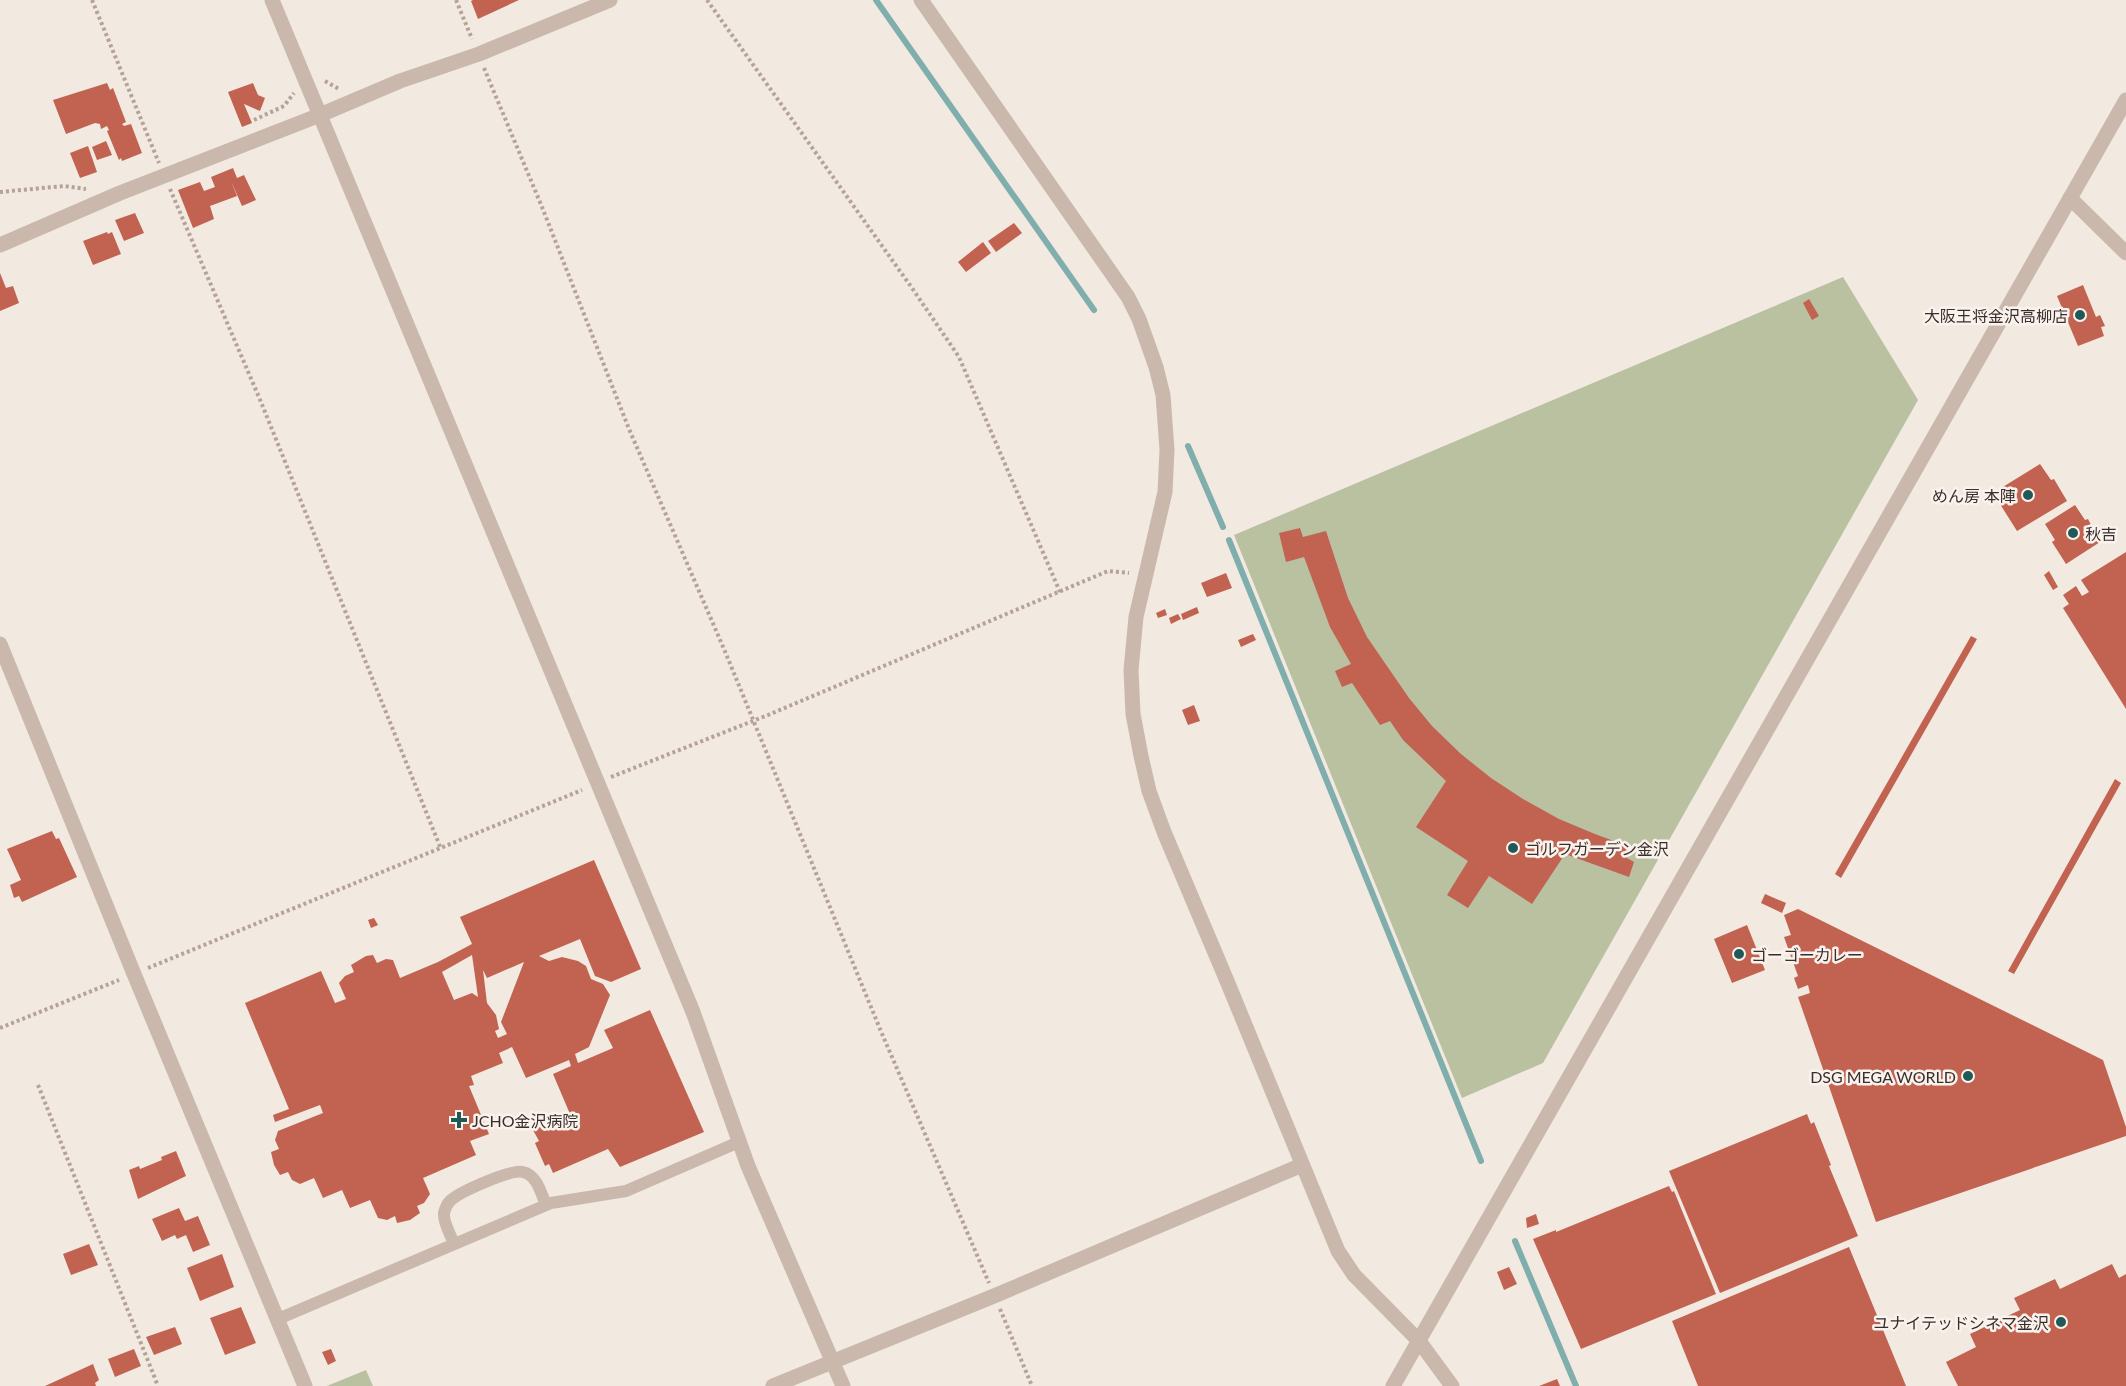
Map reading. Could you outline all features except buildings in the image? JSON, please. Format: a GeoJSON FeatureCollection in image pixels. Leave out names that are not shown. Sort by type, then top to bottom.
{"type":"FeatureCollection","features":[{"type":"Feature","properties":{"kind":"street"},"geometry":{"type":"LineString","coordinates":[[272,0],[693,1012],[739,1142],[843,1386]]}},
{"type":"Feature","properties":{"kind":"street"},"geometry":{"type":"LineString","coordinates":[[0,245],[120,193],[320,115],[400,81],[478,54],[610,0]]}},
{"type":"Feature","properties":{"kind":"street"},"geometry":{"type":"LineString","coordinates":[[921,0],[1128,297],[1145,334],[1163,395],[1167,450],[1165,492],[1136,617],[1131,670],[1133,714],[1149,791],[1328,1232],[1354,1275],[1419,1341],[1452,1386]]}},
{"type":"Feature","properties":{"kind":"street"},"geometry":{"type":"LineString","coordinates":[[1393,1386],[2126,100]]}},
{"type":"Feature","properties":{"kind":"street"},"geometry":{"type":"LineString","coordinates":[[2070,198],[2126,254]]}},
{"type":"Feature","properties":{"kind":"street"},"geometry":{"type":"LineString","coordinates":[[0,644],[305,1386]]}},
{"type":"Feature","properties":{"kind":"street"},"geometry":{"type":"LineString","coordinates":[[773,1386],[1302,1166]]}},
{"type":"Feature","properties":{"kind":"lane"},"geometry":{"type":"LineString","coordinates":[[278,1319],[546,1205],[626,1191],[739,1142]]}},
{"type":"Feature","properties":{"kind":"lane"},"geometry":{"type":"LineString","coordinates":[[454,1244],[444,1212],[451,1199],[509,1173],[524,1172],[530,1175],[536,1181],[546,1205]]}},
{"type":"Feature","properties":{"kind":"path"},"geometry":{"type":"LineString","coordinates":[[92,0],[164,176],[261,402],[441,849]]}},
{"type":"Feature","properties":{"kind":"path"},"geometry":{"type":"LineString","coordinates":[[456,0],[542,207],[624,418],[754,719],[880,1029],[1032,1386]]}},
{"type":"Feature","properties":{"kind":"path"},"geometry":{"type":"LineString","coordinates":[[706,0],[959,357],[1060,592]]}},
{"type":"Feature","properties":{"kind":"path"},"geometry":{"type":"LineString","coordinates":[[322,80],[340,89]]}},
{"type":"Feature","properties":{"kind":"path"},"geometry":{"type":"LineString","coordinates":[[0,192],[64,186],[120,193]]}},
{"type":"Feature","properties":{"kind":"path"},"geometry":{"type":"LineString","coordinates":[[0,1028],[768,715],[1108,571],[1145,575]]}},
{"type":"Feature","properties":{"kind":"path"},"geometry":{"type":"LineString","coordinates":[[38,1085],[158,1386]]}},
{"type":"Feature","properties":{"kind":"green space","name":"ゴルフガーデン金沢"},"geometry":{"type":"Polygon","coordinates":[[[1843,277],[1918,400],[1543,1063],[1462,1098],[1234,535],[1843,277]]]}},
{"type":"Feature","properties":{"kind":"green space"},"geometry":{"type":"Polygon","coordinates":[[[366,1370],[373,1386],[327,1386],[366,1370]]]}},
{"type":"Feature","properties":{"kind":"waterway"},"geometry":{"type":"LineString","coordinates":[[876,0],[1094,310]]}},
{"type":"Feature","properties":{"kind":"waterway"},"geometry":{"type":"LineString","coordinates":[[1188,446],[1223,527]]}},
{"type":"Feature","properties":{"kind":"waterway"},"geometry":{"type":"LineString","coordinates":[[1229,540],[1481,1161]]}},
{"type":"Feature","properties":{"kind":"waterway"},"geometry":{"type":"LineString","coordinates":[[1515,1241],[1576,1386]]}},
{"type":"Feature","properties":{"kind":"place","name":"大阪王将金沢高柳店"},"geometry":{"type":"Point","coordinates":[2080,315]}},
{"type":"Feature","properties":{"kind":"place","name":"めん房 本陣"},"geometry":{"type":"Point","coordinates":[2028,495]}},
{"type":"Feature","properties":{"kind":"place","name":"秋吉"},"geometry":{"type":"Point","coordinates":[2073,533]}},
{"type":"Feature","properties":{"kind":"place","name":"ゴルフガーデン金沢"},"geometry":{"type":"Point","coordinates":[1513,848]}},
{"type":"Feature","properties":{"kind":"place","name":"ゴーゴーカレー"},"geometry":{"type":"Point","coordinates":[1739,954]}},
{"type":"Feature","properties":{"kind":"place","name":"DSG MEGA WORLD"},"geometry":{"type":"Point","coordinates":[1968,1076]}},
{"type":"Feature","properties":{"kind":"place","name":"JCHO金沢病院"},"geometry":{"type":"Point","coordinates":[459,1120]}},
{"type":"Feature","properties":{"kind":"place","name":"ユナイテッドシネマ金沢"},"geometry":{"type":"Point","coordinates":[2061,1322]}}]}
